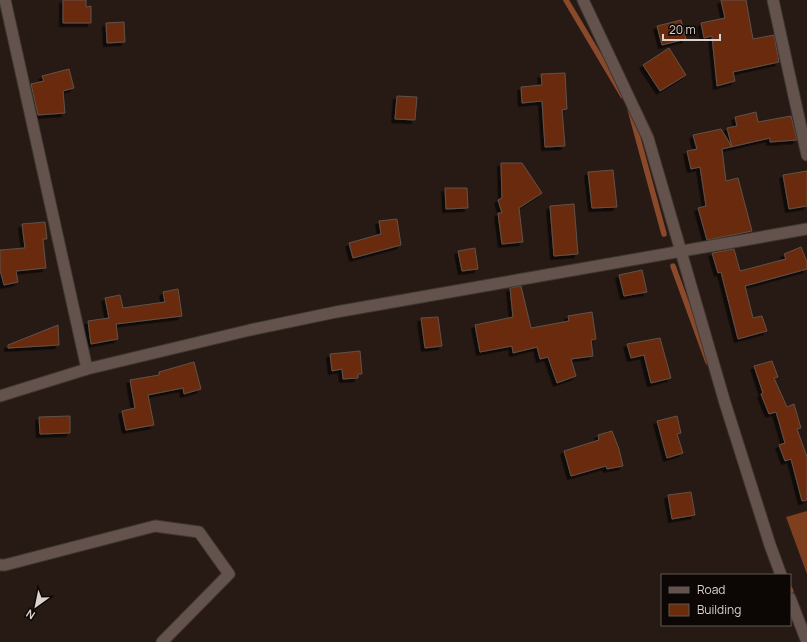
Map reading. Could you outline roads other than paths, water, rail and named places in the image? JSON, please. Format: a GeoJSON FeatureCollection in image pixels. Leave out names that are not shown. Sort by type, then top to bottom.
{"type":"FeatureCollection","features":[{"type":"Feature","properties":{"kind":"street"},"geometry":{"type":"LineString","coordinates":[[5,0],[87,370]]}},
{"type":"Feature","properties":{"kind":"street"},"geometry":{"type":"LineString","coordinates":[[583,0],[648,138],[725,403],[781,574]]}},
{"type":"Feature","properties":{"kind":"street"},"geometry":{"type":"LineString","coordinates":[[772,0],[807,155]]}},
{"type":"Feature","properties":{"kind":"street"},"geometry":{"type":"LineString","coordinates":[[0,396],[87,370],[250,330],[336,312],[807,229]]}},
{"type":"Feature","properties":{"kind":"street"},"geometry":{"type":"LineString","coordinates":[[0,565],[5,565],[155,526],[199,532],[229,574],[162,642]]}},
{"type":"Feature","properties":{"kind":"street"},"geometry":{"type":"LineString","coordinates":[[791,601],[807,642]]}},
{"type":"Feature","properties":{"kind":"waterway"},"geometry":{"type":"LineString","coordinates":[[566,0],[623,96]]}},
{"type":"Feature","properties":{"kind":"waterway"},"geometry":{"type":"LineString","coordinates":[[630,109],[664,234]]}},
{"type":"Feature","properties":{"kind":"waterway"},"geometry":{"type":"LineString","coordinates":[[673,266],[708,362]]}},
{"type":"Feature","properties":{"kind":"waterway"},"geometry":{"type":"LineString","coordinates":[[791,592],[793,599]]}}]}
